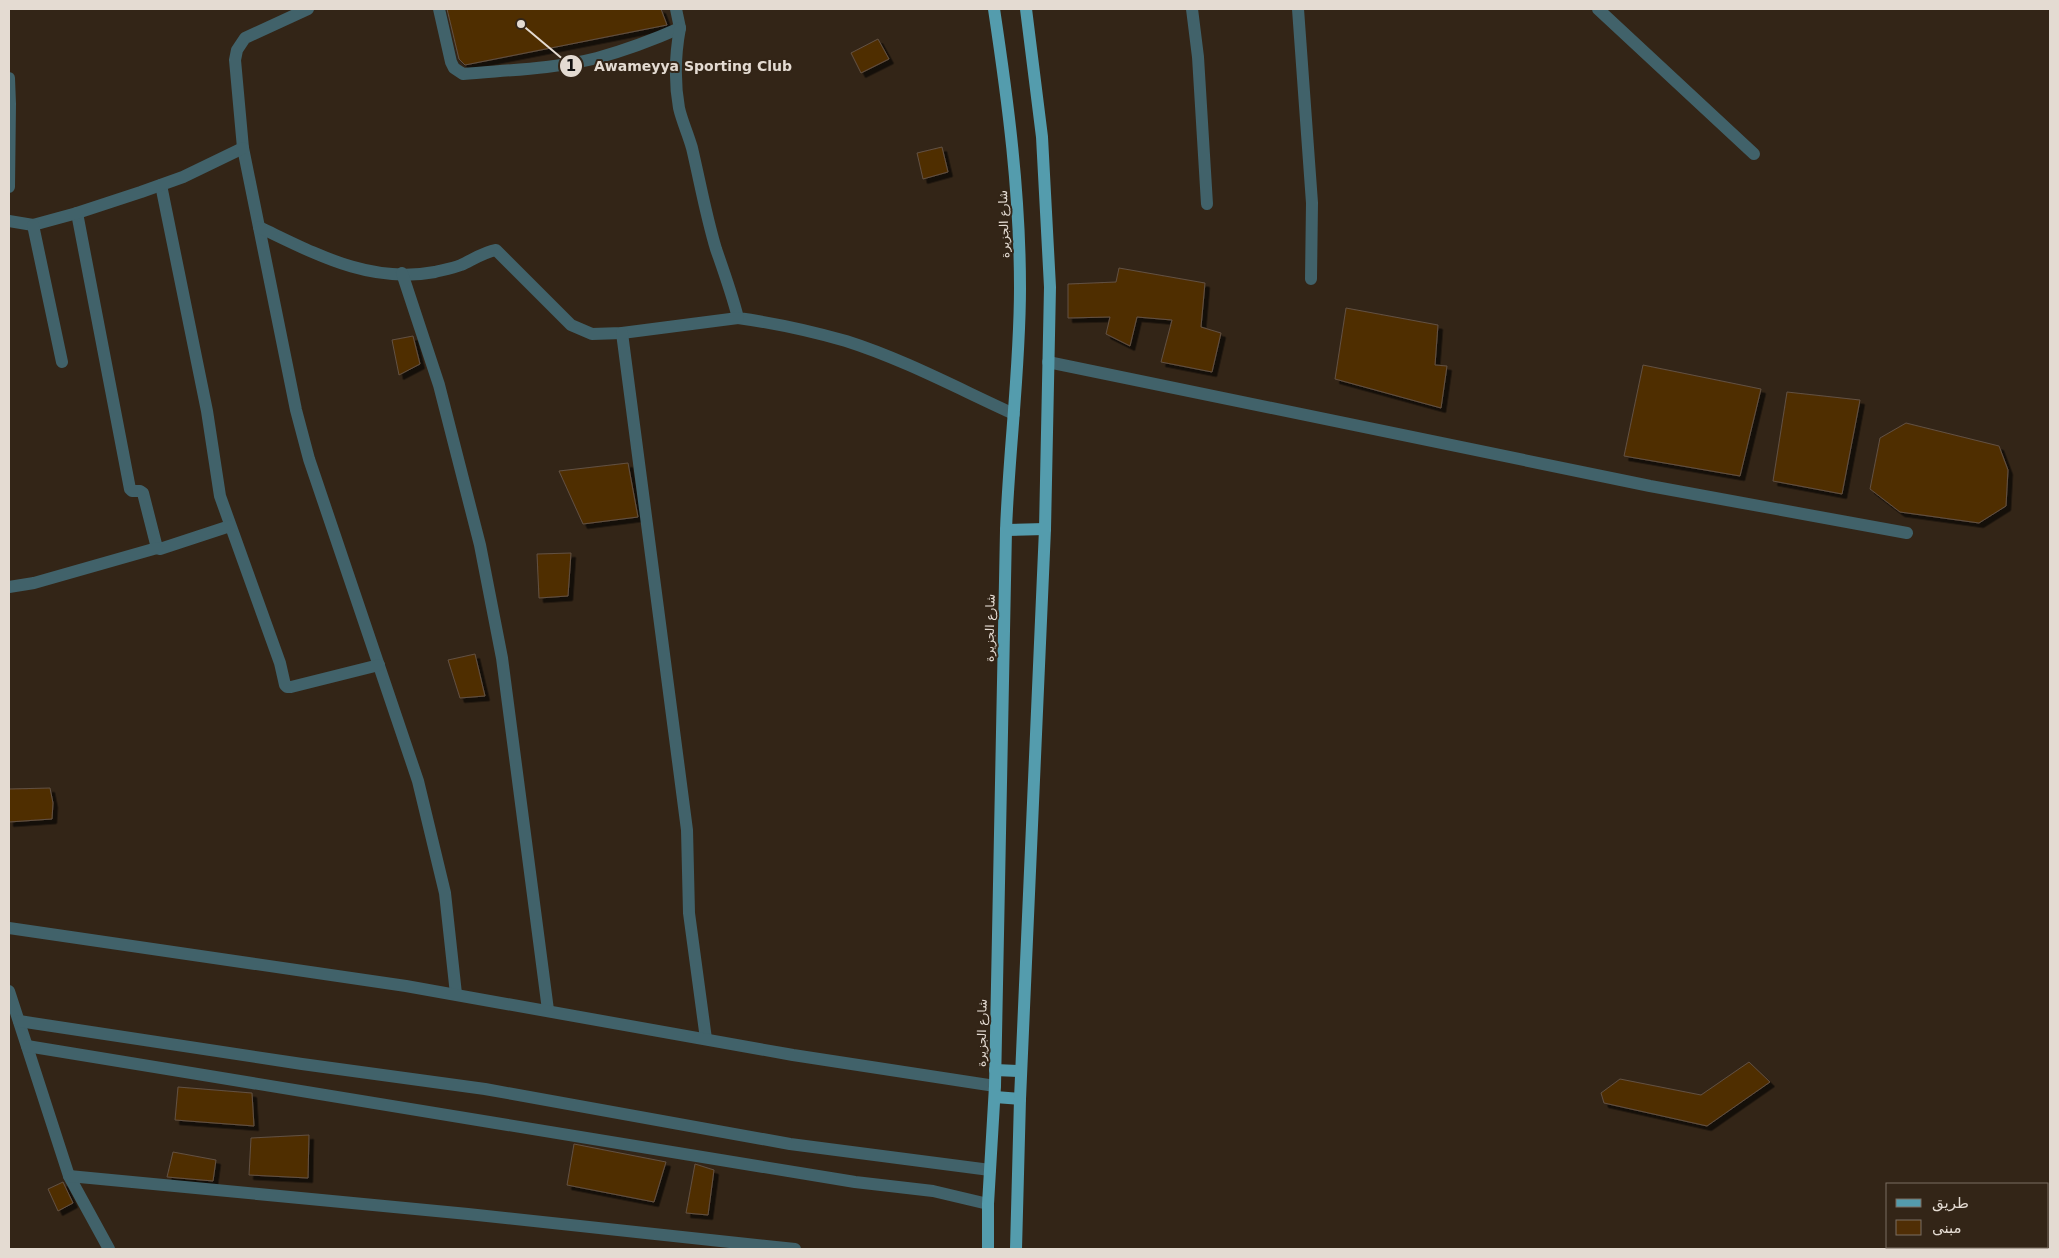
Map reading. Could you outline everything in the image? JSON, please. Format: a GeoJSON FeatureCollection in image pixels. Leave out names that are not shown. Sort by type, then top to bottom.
{"type":"FeatureCollection","features":[{"type":"Feature","properties":{"kind":"main road","name":"شارع الجزيرة"},"geometry":{"type":"LineString","coordinates":[[988,1249],[988,1204],[995,1091],[1006,530],[1008,471],[1014,414],[1020,298],[1019,226],[1015,164],[1008,101],[994,9]]}},
{"type":"Feature","properties":{"kind":"main road"},"geometry":{"type":"LineString","coordinates":[[1016,1249],[1021,1071],[1045,529],[1050,287],[1048,212],[1042,137],[1026,9]]}},
{"type":"Feature","properties":{"kind":"main road"},"geometry":{"type":"LineString","coordinates":[[1006,530],[1045,529]]}},
{"type":"Feature","properties":{"kind":"main road"},"geometry":{"type":"LineString","coordinates":[[995,1070],[1021,1071]]}},
{"type":"Feature","properties":{"kind":"main road"},"geometry":{"type":"LineString","coordinates":[[995,1091],[1020,1099]]}},
{"type":"Feature","properties":{"kind":"street"},"geometry":{"type":"LineString","coordinates":[[308,9],[245,38],[237,50],[235,60],[243,148],[296,410],[309,459],[418,781],[445,894],[456,994]]}},
{"type":"Feature","properties":{"kind":"street"},"geometry":{"type":"LineString","coordinates":[[439,9],[451,62],[454,68],[463,74],[551,65],[595,58],[644,44],[680,28]]}},
{"type":"Feature","properties":{"kind":"street"},"geometry":{"type":"LineString","coordinates":[[676,9],[680,28],[676,63],[676,82],[680,109],[692,147],[701,193],[716,248],[738,318]]}},
{"type":"Feature","properties":{"kind":"street"},"geometry":{"type":"LineString","coordinates":[[1192,9],[1198,57],[1207,204]]}},
{"type":"Feature","properties":{"kind":"street"},"geometry":{"type":"LineString","coordinates":[[1298,9],[1312,203],[1311,279]]}},
{"type":"Feature","properties":{"kind":"street"},"geometry":{"type":"LineString","coordinates":[[1598,9],[1754,154]]}},
{"type":"Feature","properties":{"kind":"street"},"geometry":{"type":"LineString","coordinates":[[9,78],[9,187]]}},
{"type":"Feature","properties":{"kind":"street"},"geometry":{"type":"LineString","coordinates":[[9,221],[33,225],[77,213],[183,177],[243,148]]}},
{"type":"Feature","properties":{"kind":"street"},"geometry":{"type":"LineString","coordinates":[[161,185],[207,411],[220,496],[287,688],[334,678],[379,665]]}},
{"type":"Feature","properties":{"kind":"street"},"geometry":{"type":"LineString","coordinates":[[77,213],[130,488],[132,491],[143,493],[157,548]]}},
{"type":"Feature","properties":{"kind":"street"},"geometry":{"type":"LineString","coordinates":[[33,225],[62,362]]}},
{"type":"Feature","properties":{"kind":"street"},"geometry":{"type":"LineString","coordinates":[[259,228],[346,266],[364,271],[436,272],[459,266],[496,250],[571,325],[592,334],[622,333],[738,318],[847,342],[949,384],[1014,414]]}},
{"type":"Feature","properties":{"kind":"street"},"geometry":{"type":"LineString","coordinates":[[402,273],[439,385],[482,555],[502,658],[548,1010]]}},
{"type":"Feature","properties":{"kind":"street"},"geometry":{"type":"LineString","coordinates":[[622,333],[687,830],[689,914],[706,1039]]}},
{"type":"Feature","properties":{"kind":"street"},"geometry":{"type":"LineString","coordinates":[[1048,362],[1650,486],[1908,533]]}},
{"type":"Feature","properties":{"kind":"street"},"geometry":{"type":"LineString","coordinates":[[9,587],[34,582],[157,548],[160,550],[230,526]]}},
{"type":"Feature","properties":{"kind":"street"},"geometry":{"type":"LineString","coordinates":[[9,928],[456,994],[995,1091]]}},
{"type":"Feature","properties":{"kind":"street"},"geometry":{"type":"LineString","coordinates":[[9,992],[69,1176],[110,1249]]}},
{"type":"Feature","properties":{"kind":"street"},"geometry":{"type":"LineString","coordinates":[[19,1021],[161,1041],[302,1064],[485,1089],[790,1144],[990,1170]]}},
{"type":"Feature","properties":{"kind":"street"},"geometry":{"type":"LineString","coordinates":[[27,1046],[855,1182],[933,1191],[988,1204]]}},
{"type":"Feature","properties":{"kind":"street"},"geometry":{"type":"LineString","coordinates":[[69,1176],[468,1214],[795,1249]]}},
{"type":"Feature","properties":{"kind":"building"},"geometry":{"type":"Polygon","coordinates":[[[447,9],[661,9],[667,25],[465,65],[459,59],[447,9]]]}},
{"type":"Feature","properties":{"kind":"building"},"geometry":{"type":"Polygon","coordinates":[[[878,39],[889,59],[861,73],[851,53],[878,39]]]}},
{"type":"Feature","properties":{"kind":"building"},"geometry":{"type":"Polygon","coordinates":[[[942,147],[948,172],[923,179],[917,153],[942,147]]]}},
{"type":"Feature","properties":{"kind":"building"},"geometry":{"type":"Polygon","coordinates":[[[1119,268],[1205,283],[1201,327],[1221,333],[1212,372],[1161,362],[1172,320],[1137,317],[1130,346],[1106,334],[1110,317],[1068,318],[1068,284],[1116,282],[1119,268]]]}},
{"type":"Feature","properties":{"kind":"building"},"geometry":{"type":"Polygon","coordinates":[[[1346,308],[1438,325],[1435,365],[1447,366],[1441,408],[1335,379],[1346,308]]]}},
{"type":"Feature","properties":{"kind":"building"},"geometry":{"type":"Polygon","coordinates":[[[413,336],[420,364],[399,375],[392,340],[413,336]]]}},
{"type":"Feature","properties":{"kind":"building"},"geometry":{"type":"Polygon","coordinates":[[[1643,365],[1761,389],[1740,476],[1624,456],[1643,365]]]}},
{"type":"Feature","properties":{"kind":"building"},"geometry":{"type":"Polygon","coordinates":[[[1787,392],[1860,400],[1842,494],[1773,481],[1787,392]]]}},
{"type":"Feature","properties":{"kind":"building"},"geometry":{"type":"Polygon","coordinates":[[[1906,423],[1999,446],[2008,470],[2006,506],[1979,523],[1900,512],[1870,489],[1880,438],[1906,423]]]}},
{"type":"Feature","properties":{"kind":"building"},"geometry":{"type":"Polygon","coordinates":[[[628,463],[638,517],[583,524],[559,471],[628,463]]]}},
{"type":"Feature","properties":{"kind":"building"},"geometry":{"type":"Polygon","coordinates":[[[571,553],[568,596],[539,598],[537,554],[571,553]]]}},
{"type":"Feature","properties":{"kind":"building"},"geometry":{"type":"Polygon","coordinates":[[[475,654],[485,696],[460,698],[448,660],[475,654]]]}},
{"type":"Feature","properties":{"kind":"building"},"geometry":{"type":"Polygon","coordinates":[[[50,788],[53,803],[52,819],[9,822],[9,789],[50,788]]]}},
{"type":"Feature","properties":{"kind":"building"},"geometry":{"type":"Polygon","coordinates":[[[1749,1062],[1770,1082],[1707,1126],[1604,1103],[1601,1093],[1620,1079],[1701,1095],[1749,1062]]]}},
{"type":"Feature","properties":{"kind":"building"},"geometry":{"type":"Polygon","coordinates":[[[178,1087],[252,1093],[254,1126],[175,1120],[178,1087]]]}},
{"type":"Feature","properties":{"kind":"building"},"geometry":{"type":"Polygon","coordinates":[[[309,1135],[308,1178],[249,1175],[251,1138],[309,1135]]]}},
{"type":"Feature","properties":{"kind":"building"},"geometry":{"type":"Polygon","coordinates":[[[574,1144],[666,1162],[654,1202],[567,1185],[574,1144]]]}},
{"type":"Feature","properties":{"kind":"building"},"geometry":{"type":"Polygon","coordinates":[[[173,1152],[216,1160],[213,1181],[167,1177],[173,1152]]]}},
{"type":"Feature","properties":{"kind":"building"},"geometry":{"type":"Polygon","coordinates":[[[695,1164],[714,1170],[708,1215],[686,1213],[695,1164]]]}},
{"type":"Feature","properties":{"kind":"building"},"geometry":{"type":"Polygon","coordinates":[[[63,1182],[73,1203],[58,1211],[48,1189],[63,1182]]]}},
{"type":"Feature","properties":{"kind":"place","name":"Awameyya Sporting Club"},"geometry":{"type":"Point","coordinates":[521,24]}}]}
